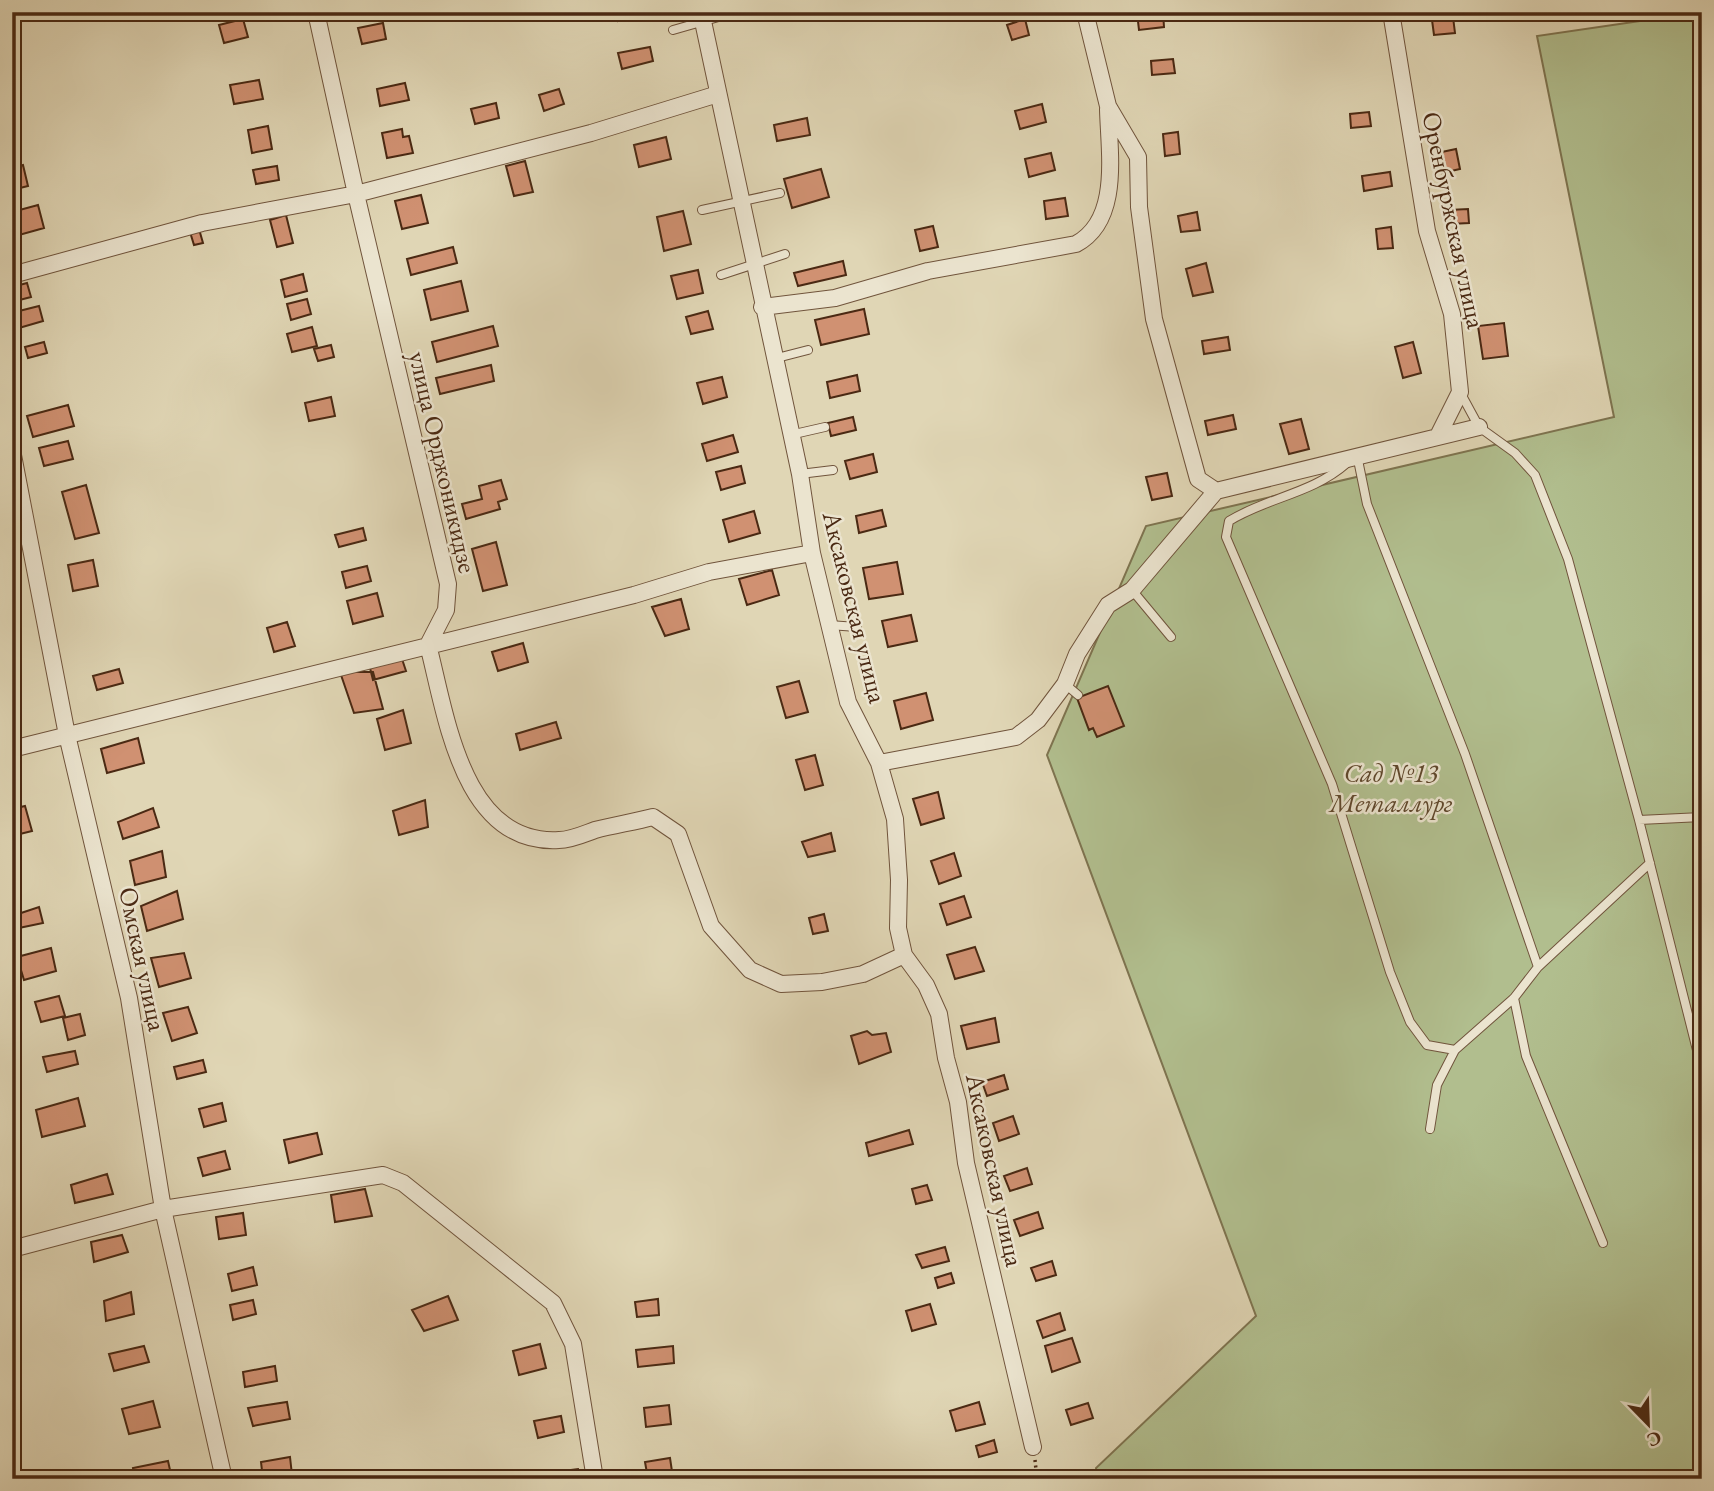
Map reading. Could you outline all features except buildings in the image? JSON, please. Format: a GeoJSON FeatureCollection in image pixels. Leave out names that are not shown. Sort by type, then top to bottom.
{"type":"FeatureCollection","features":[{"type":"Feature","properties":{"kind":"street","name":"улица Орджоникидзе"},"geometry":{"type":"LineString","coordinates":[[316,12],[448,584],[446,610],[429,645]]}},
{"type":"Feature","properties":{"kind":"street"},"geometry":{"type":"LineString","coordinates":[[762,307],[835,298],[928,271],[1076,244],[1092,235],[1102,220],[1109,180],[1108,106],[1085,12]]}},
{"type":"Feature","properties":{"kind":"street","name":"Оренбуржская улица"},"geometry":{"type":"LineString","coordinates":[[1391,12],[1427,231],[1452,314],[1460,392]]}},
{"type":"Feature","properties":{"kind":"street","name":"Аксаковская улица"},"geometry":{"type":"LineString","coordinates":[[702,16],[773,359],[800,474],[812,553],[829,625],[848,702],[879,763],[895,819],[899,880],[898,928],[904,955],[926,985],[939,1014],[946,1058],[958,1102],[966,1163],[1033,1447]]}},
{"type":"Feature","properties":{"kind":"street"},"geometry":{"type":"LineString","coordinates":[[12,275],[202,223],[356,194],[591,134],[718,94]]}},
{"type":"Feature","properties":{"kind":"street"},"geometry":{"type":"LineString","coordinates":[[1108,106],[1138,156],[1139,207],[1154,319],[1198,479],[1216,491]]}},
{"type":"Feature","properties":{"kind":"street"},"geometry":{"type":"LineString","coordinates":[[1439,434],[1460,392]]}},
{"type":"Feature","properties":{"kind":"street"},"geometry":{"type":"LineString","coordinates":[[879,763],[1016,737],[1038,720],[1065,684],[1077,654],[1108,605],[1132,590],[1216,491],[1479,426]]}},
{"type":"Feature","properties":{"kind":"street","name":"Омская улица"},"geometry":{"type":"LineString","coordinates":[[12,450],[68,735],[129,998],[163,1209],[225,1479]]}},
{"type":"Feature","properties":{"kind":"street"},"geometry":{"type":"LineString","coordinates":[[12,749],[634,595],[709,572],[812,553]]}},
{"type":"Feature","properties":{"kind":"street"},"geometry":{"type":"LineString","coordinates":[[429,645],[461,771],[483,805],[502,822],[526,835],[559,841],[653,817],[678,834],[711,926],[750,971],[781,984],[822,982],[863,974],[904,955]]}},
{"type":"Feature","properties":{"kind":"street"},"geometry":{"type":"LineString","coordinates":[[12,1248],[163,1209],[383,1175],[403,1183],[552,1303],[573,1345],[595,1479]]}},
{"type":"Feature","properties":{"kind":"lane"},"geometry":{"type":"LineString","coordinates":[[673,30],[702,16],[736,12]]}},
{"type":"Feature","properties":{"kind":"lane"},"geometry":{"type":"LineString","coordinates":[[702,210],[780,193]]}},
{"type":"Feature","properties":{"kind":"lane"},"geometry":{"type":"LineString","coordinates":[[720,275],[785,254]]}},
{"type":"Feature","properties":{"kind":"lane"},"geometry":{"type":"LineString","coordinates":[[773,359],[808,350]]}},
{"type":"Feature","properties":{"kind":"lane"},"geometry":{"type":"LineString","coordinates":[[1460,392],[1479,426],[1515,453],[1535,475],[1568,559],[1639,820],[1702,1070]]}},
{"type":"Feature","properties":{"kind":"lane"},"geometry":{"type":"LineString","coordinates":[[790,435],[825,427]]}},
{"type":"Feature","properties":{"kind":"lane"},"geometry":{"type":"LineString","coordinates":[[1455,1050],[1427,1045],[1410,1022],[1390,972],[1332,784],[1226,537],[1229,521],[1244,512],[1327,481],[1357,455],[1367,504],[1465,754],[1538,967]]}},
{"type":"Feature","properties":{"kind":"lane"},"geometry":{"type":"LineString","coordinates":[[800,474],[833,470]]}},
{"type":"Feature","properties":{"kind":"lane"},"geometry":{"type":"LineString","coordinates":[[1132,590],[1171,637]]}},
{"type":"Feature","properties":{"kind":"lane"},"geometry":{"type":"LineString","coordinates":[[829,625],[857,626]]}},
{"type":"Feature","properties":{"kind":"lane"},"geometry":{"type":"LineString","coordinates":[[1065,684],[1078,695]]}},
{"type":"Feature","properties":{"kind":"lane"},"geometry":{"type":"LineString","coordinates":[[1639,820],[1702,817]]}},
{"type":"Feature","properties":{"kind":"lane"},"geometry":{"type":"LineString","coordinates":[[1430,1129],[1437,1085],[1455,1050],[1514,998],[1538,967],[1650,863]]}},
{"type":"Feature","properties":{"kind":"lane"},"geometry":{"type":"LineString","coordinates":[[1514,998],[1526,1056],[1603,1243]]}},
{"type":"Feature","properties":{"kind":"green space","name":"Сад №13 Металлург"},"geometry":{"type":"Polygon","coordinates":[[[1702,12],[1702,1479],[1098,1479],[1096,1468],[1256,1316],[1047,755],[1146,526],[1614,417],[1537,36],[1702,12]]]}}]}
